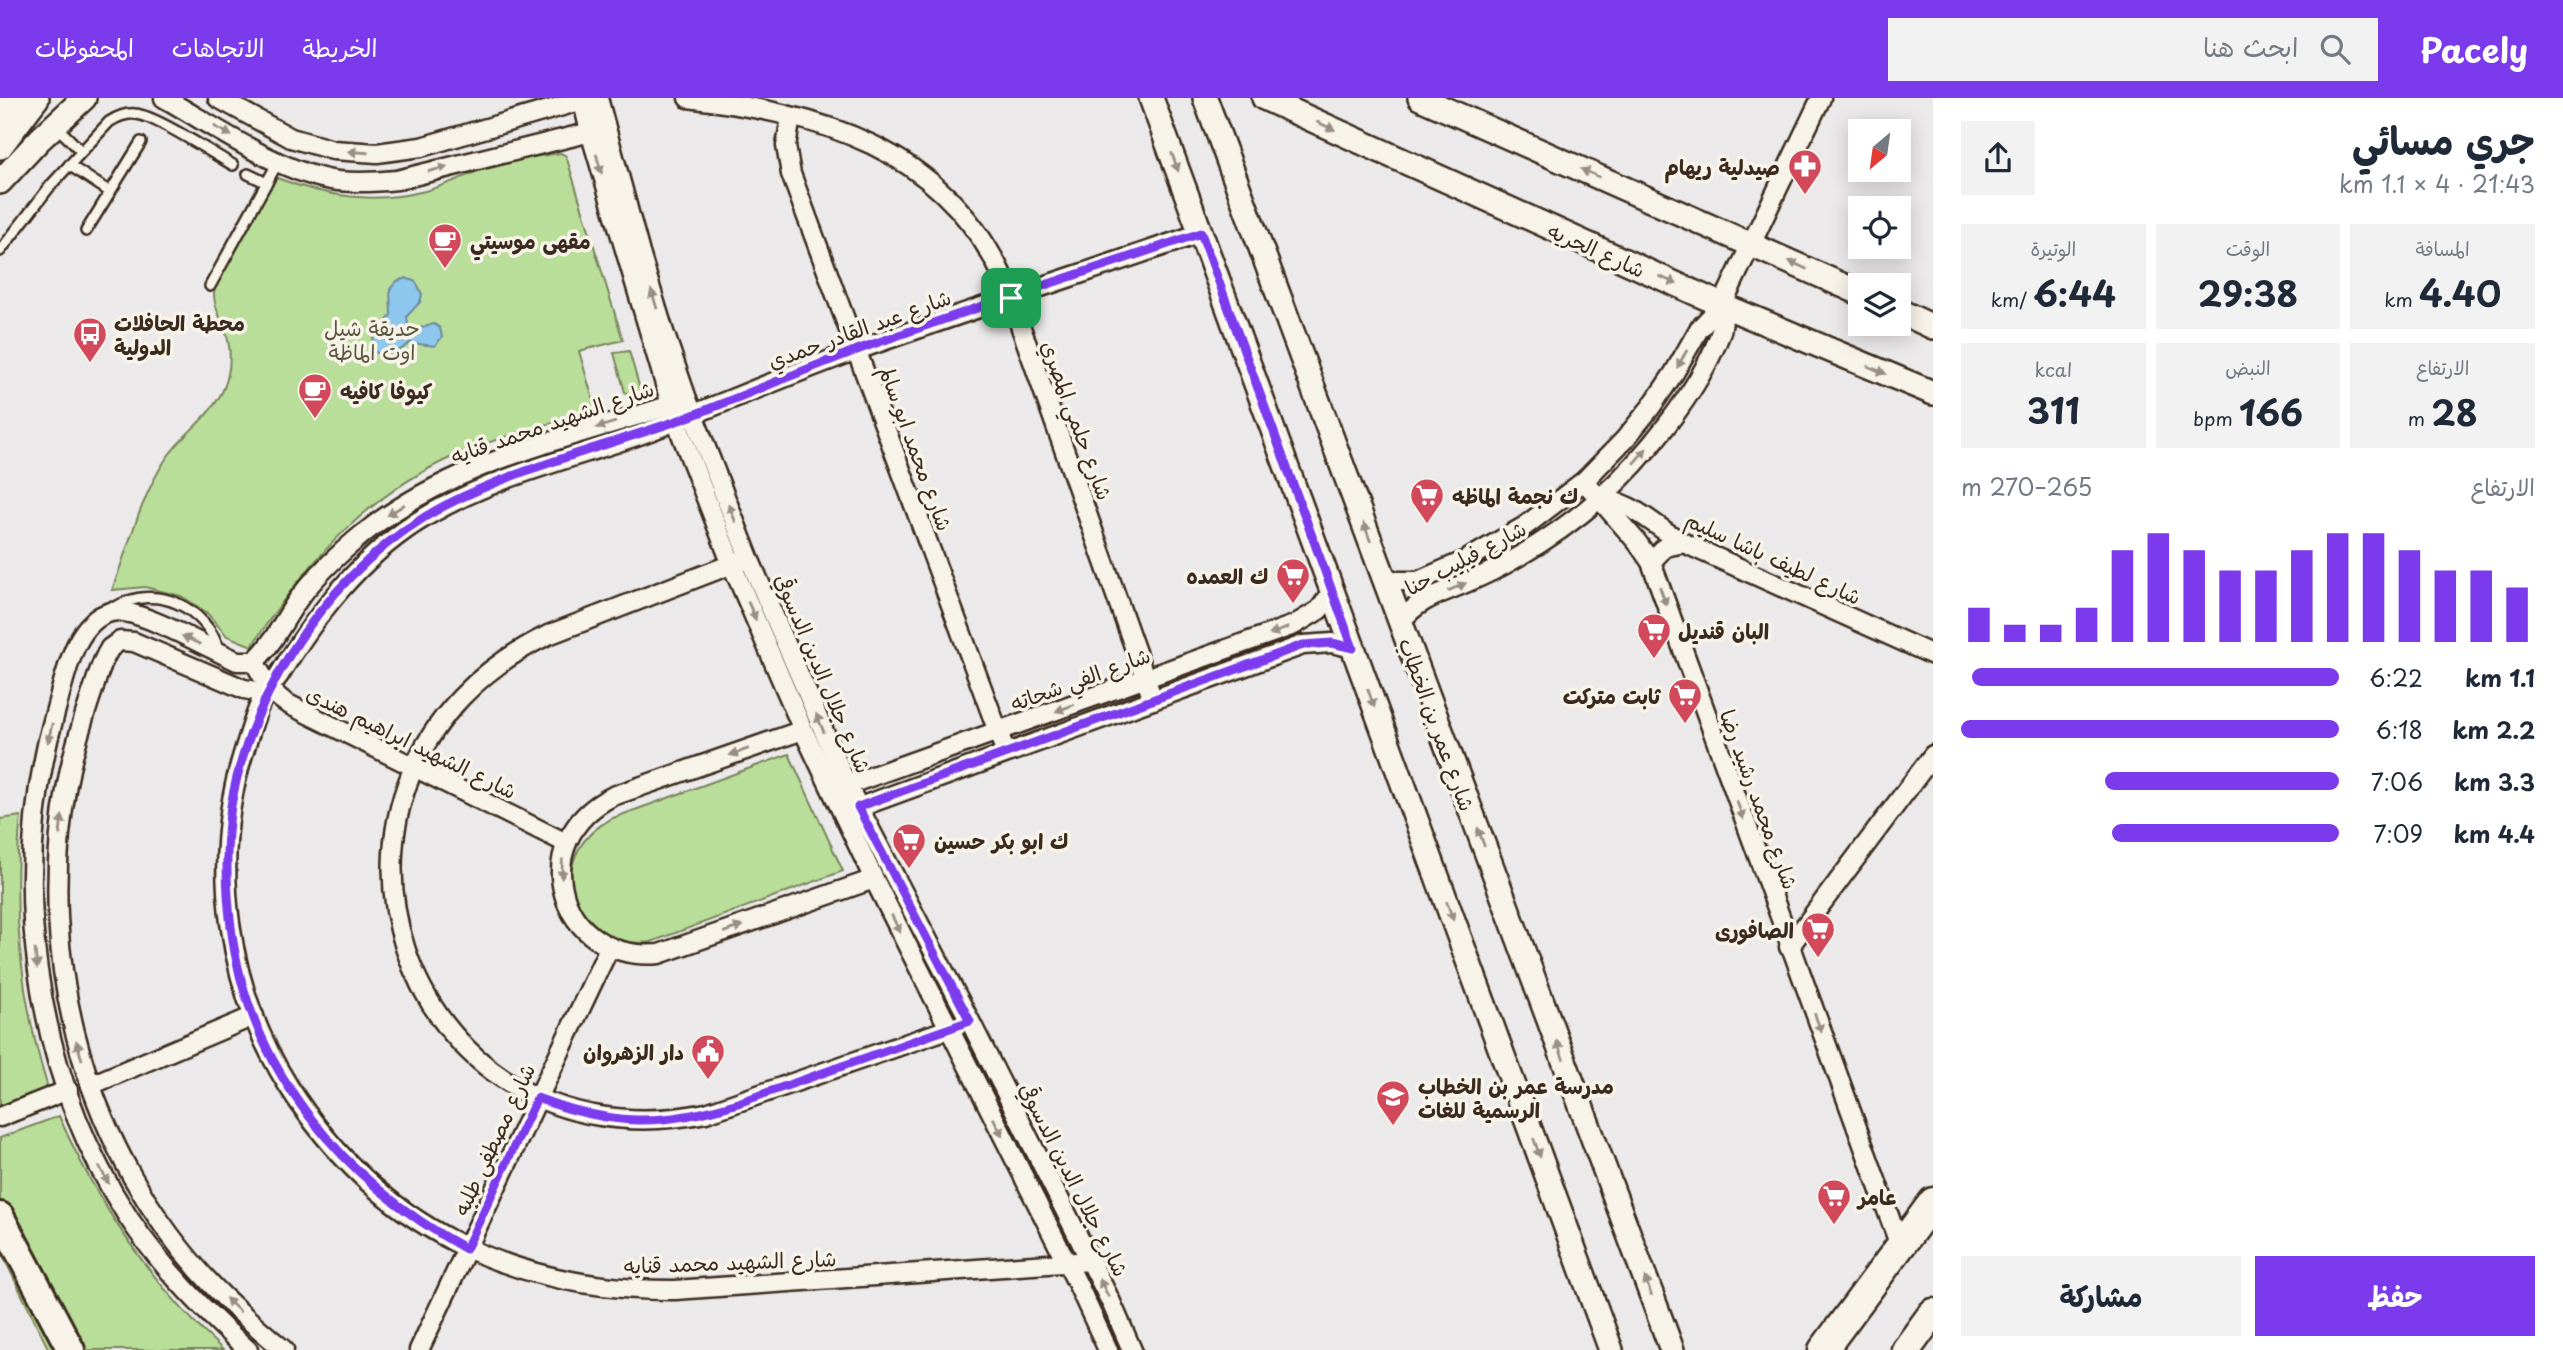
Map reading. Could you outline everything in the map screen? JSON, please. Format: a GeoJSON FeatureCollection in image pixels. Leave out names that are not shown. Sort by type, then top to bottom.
{"type":"FeatureCollection","features":[{"type":"Feature","properties":{"kind":"highway"},"geometry":{"type":"LineString","coordinates":[[0,118],[22,98]]}},
{"type":"Feature","properties":{"kind":"main road"},"geometry":{"type":"LineString","coordinates":[[1823,1350],[1933,1202]]}},
{"type":"Feature","properties":{"kind":"main road"},"geometry":{"type":"LineString","coordinates":[[0,1216],[71,1350]]}},
{"type":"Feature","properties":{"kind":"main road"},"geometry":{"type":"LineString","coordinates":[[1906,1350],[1933,1314]]}},
{"type":"Feature","properties":{"kind":"street"},"geometry":{"type":"LineString","coordinates":[[0,147],[37,98]]}},
{"type":"Feature","properties":{"kind":"street"},"geometry":{"type":"LineString","coordinates":[[0,182],[84,98]]}},
{"type":"Feature","properties":{"kind":"street"},"geometry":{"type":"LineString","coordinates":[[164,98],[278,162],[306,174],[336,181],[387,181],[598,130]]}},
{"type":"Feature","properties":{"kind":"street"},"geometry":{"type":"LineString","coordinates":[[218,98],[291,138],[333,150],[377,153],[421,147],[588,99]]}},
{"type":"Feature","properties":{"kind":"street","name":"شارع حلمي المصري"},"geometry":{"type":"LineString","coordinates":[[688,98],[792,117],[866,142],[923,174],[956,204],[994,257],[1011,298],[1153,700]]}},
{"type":"Feature","properties":{"kind":"street"},"geometry":{"type":"LineString","coordinates":[[1151,98],[1611,1350]]}},
{"type":"Feature","properties":{"kind":"street","name":"شارع عمر بن الخطاب"},"geometry":{"type":"LineString","coordinates":[[1205,98],[1672,1350]]}},
{"type":"Feature","properties":{"kind":"street","name":"شارع الحريه"},"geometry":{"type":"LineString","coordinates":[[1264,98],[1722,305],[1933,393]]}},
{"type":"Feature","properties":{"kind":"street"},"geometry":{"type":"LineString","coordinates":[[1420,98],[1848,288]]}},
{"type":"Feature","properties":{"kind":"street","name":"شارع فيليب حنا"},"geometry":{"type":"LineString","coordinates":[[1384,577],[1397,581],[1418,581],[1466,560],[1525,526],[1584,481],[1625,439],[1651,408],[1699,329],[1722,305],[1821,98]]}},
{"type":"Feature","properties":{"kind":"street","name":"شارع جلال الدين الدسوقي"},"geometry":{"type":"LineString","coordinates":[[588,99],[732,565],[803,730],[840,788]]}},
{"type":"Feature","properties":{"kind":"street","name":"شارع محمد ابو سالم"},"geometry":{"type":"LineString","coordinates":[[792,117],[786,146],[788,165],[1006,753]]}},
{"type":"Feature","properties":{"kind":"street","name":"شارع عبد القادر حمدي"},"geometry":{"type":"LineString","coordinates":[[682,410],[1201,233]]}},
{"type":"Feature","properties":{"kind":"street","name":"شارع فيليب حنا"},"geometry":{"type":"LineString","coordinates":[[1401,622],[1422,602],[1477,579],[1535,546],[1599,499],[1642,454],[1682,403],[1720,336],[1722,305]]}},
{"type":"Feature","properties":{"kind":"street"},"geometry":{"type":"LineString","coordinates":[[1911,317],[1933,327]]}},
{"type":"Feature","properties":{"kind":"street","name":"شارع جلال الدين الدسوقي"},"geometry":{"type":"LineString","coordinates":[[682,410],[749,558],[850,810],[970,1021],[1091,1261],[1132,1350]]}},
{"type":"Feature","properties":{"kind":"street","name":"شارع الشهيد محمد قنايه"},"geometry":{"type":"LineString","coordinates":[[254,661],[263,653],[300,596],[325,569],[365,533],[419,496],[499,460],[682,410]]}},
{"type":"Feature","properties":{"kind":"street","name":"شارع الشهيد محمد قنايه"},"geometry":{"type":"LineString","coordinates":[[682,410],[499,481],[466,495],[415,523],[370,558],[333,596],[269,688],[239,767],[231,808],[227,892],[240,975],[254,1016],[285,1081],[328,1141],[352,1168],[398,1207],[466,1249],[537,1275],[570,1282],[640,1290],[1091,1261]]}},
{"type":"Feature","properties":{"kind":"street","name":"شارع محمد رشيد رضا"},"geometry":{"type":"LineString","coordinates":[[1584,481],[1651,562],[1900,1246]]}},
{"type":"Feature","properties":{"kind":"street","name":"شارع لطيف باشا سليم"},"geometry":{"type":"LineString","coordinates":[[1599,499],[1617,501],[1629,506],[1661,530],[1685,543],[1933,655]]}},
{"type":"Feature","properties":{"kind":"street"},"geometry":{"type":"LineString","coordinates":[[1651,562],[1665,547],[1685,543]]}},
{"type":"Feature","properties":{"kind":"street"},"geometry":{"type":"LineString","coordinates":[[749,558],[548,635],[500,661],[478,678],[441,719],[414,767],[402,798],[392,862],[398,928],[408,959],[427,999],[460,1043],[484,1065],[511,1084],[537,1098],[572,1111],[639,1121],[672,1120],[706,1114],[970,1021]]}},
{"type":"Feature","properties":{"kind":"street","name":"شارع الفي شحاته"},"geometry":{"type":"LineString","coordinates":[[840,788],[1301,622],[1319,610],[1332,592]]}},
{"type":"Feature","properties":{"kind":"street"},"geometry":{"type":"LineString","coordinates":[[248,1350],[179,1283],[129,1218],[91,1151],[50,1038],[39,984],[33,923],[33,855],[40,788],[53,721],[76,647],[85,630],[104,615],[134,613],[220,653],[243,662],[254,661]]}},
{"type":"Feature","properties":{"kind":"street"},"geometry":{"type":"LineString","coordinates":[[104,615],[114,644]]}},
{"type":"Feature","properties":{"kind":"street"},"geometry":{"type":"LineString","coordinates":[[269,688],[256,691],[244,689],[134,642],[120,641],[114,644],[104,658],[70,764],[59,840],[58,918],[71,1019],[91,1085],[127,1166],[165,1227],[212,1284],[237,1310],[284,1350]]}},
{"type":"Feature","properties":{"kind":"street"},"geometry":{"type":"LineString","coordinates":[[850,810],[1303,645],[1332,643],[1353,648]]}},
{"type":"Feature","properties":{"kind":"street","name":"شارع الشهيد ابراهيم هندى"},"geometry":{"type":"LineString","coordinates":[[254,661],[269,688],[288,705],[566,843]]}},
{"type":"Feature","properties":{"kind":"street"},"geometry":{"type":"LineString","coordinates":[[803,730],[614,796],[590,810],[572,831],[566,843],[561,874],[568,905],[586,932],[609,948],[627,954],[659,954],[874,879]]}},
{"type":"Feature","properties":{"kind":"street"},"geometry":{"type":"LineString","coordinates":[[1789,947],[1933,755]]}},
{"type":"Feature","properties":{"kind":"street","name":"شارع جلال الدين الدسوقي"},"geometry":{"type":"LineString","coordinates":[[850,810],[874,879],[1108,1350]]}},
{"type":"Feature","properties":{"kind":"street","name":"شارع مصطفى طلبه"},"geometry":{"type":"LineString","coordinates":[[419,1350],[609,948]]}},
{"type":"Feature","properties":{"kind":"street"},"geometry":{"type":"LineString","coordinates":[[91,1085],[254,1016]]}},
{"type":"Feature","properties":{"kind":"street"},"geometry":{"type":"LineString","coordinates":[[0,1117],[68,1090]]}},
{"type":"Feature","properties":{"kind":"lane"},"geometry":{"type":"LineString","coordinates":[[0,251],[27,214],[81,151],[117,116],[145,116],[233,165]]}},
{"type":"Feature","properties":{"kind":"lane"},"geometry":{"type":"LineString","coordinates":[[55,125],[81,151]]}},
{"type":"Feature","properties":{"kind":"lane"},"geometry":{"type":"LineString","coordinates":[[86,231],[141,142]]}},
{"type":"Feature","properties":{"kind":"lane"},"geometry":{"type":"LineString","coordinates":[[210,286],[278,162]]}},
{"type":"Feature","properties":{"kind":"lane"},"geometry":{"type":"LineString","coordinates":[[69,165],[110,192]]}},
{"type":"Feature","properties":{"kind":"lane"},"geometry":{"type":"LineString","coordinates":[[247,174],[267,183]]}},
{"type":"Feature","properties":{"kind":"lane"},"geometry":{"type":"LineString","coordinates":[[104,615],[119,605],[144,598],[178,603],[202,620],[216,641],[220,653]]}},
{"type":"Feature","properties":{"kind":"green space","name":"حديقة شيل اوت الماظة"},"geometry":{"type":"Polygon","coordinates":[[[561,153],[566,156],[623,340],[579,351],[596,410],[476,447],[426,470],[396,489],[341,534],[317,560],[272,616],[252,646],[227,636],[206,612],[181,596],[145,587],[112,590],[141,508],[164,462],[212,408],[224,388],[230,352],[215,304],[216,283],[230,253],[277,178],[332,194],[387,197],[434,189],[491,166],[561,153]]]}},
{"type":"Feature","properties":{"kind":"green space"},"geometry":{"type":"Polygon","coordinates":[[[629,351],[640,389],[632,396],[625,392],[614,353],[629,351]]]}},
{"type":"Feature","properties":{"kind":"green space"},"geometry":{"type":"Polygon","coordinates":[[[789,754],[843,871],[651,942],[623,941],[601,932],[584,917],[574,898],[571,877],[576,855],[590,835],[613,818],[789,754]]]}},
{"type":"Feature","properties":{"kind":"green space"},"geometry":{"type":"Polygon","coordinates":[[[21,816],[17,886],[20,954],[31,1021],[48,1088],[0,1106],[0,819],[21,816]]]}},
{"type":"Feature","properties":{"kind":"green space"},"geometry":{"type":"Polygon","coordinates":[[[59,1116],[91,1181],[129,1242],[172,1298],[223,1350],[49,1350],[0,1250],[0,1138],[59,1116]]]}},
{"type":"Feature","properties":{"kind":"water"},"geometry":{"type":"Polygon","coordinates":[[[406,278],[416,282],[422,294],[420,302],[407,316],[408,324],[416,329],[434,324],[440,328],[442,337],[435,346],[410,343],[393,355],[382,356],[374,351],[373,339],[391,315],[390,289],[397,281],[406,278]]]}},
{"type":"Feature","properties":{"kind":"place","name":"صيدلية ريهام"},"geometry":{"type":"Point","coordinates":[1805,196]}},
{"type":"Feature","properties":{"kind":"place","name":"مقهى موسيتي"},"geometry":{"type":"Point","coordinates":[445,270]}},
{"type":"Feature","properties":{"kind":"place","name":"محطة الحافلات الدولية"},"geometry":{"type":"Point","coordinates":[90,364]}},
{"type":"Feature","properties":{"kind":"place","name":"كيوفا كافيه"},"geometry":{"type":"Point","coordinates":[315,420]}},
{"type":"Feature","properties":{"kind":"place","name":"ك نجمة الماظه"},"geometry":{"type":"Point","coordinates":[1427,525]}},
{"type":"Feature","properties":{"kind":"place","name":"ك العمده"},"geometry":{"type":"Point","coordinates":[1293,605]}},
{"type":"Feature","properties":{"kind":"place","name":"البان قنديل"},"geometry":{"type":"Point","coordinates":[1654,660]}},
{"type":"Feature","properties":{"kind":"place","name":"ثابت متركت"},"geometry":{"type":"Point","coordinates":[1685,725]}},
{"type":"Feature","properties":{"kind":"place","name":"ك ابو بكر حسين"},"geometry":{"type":"Point","coordinates":[909,870]}},
{"type":"Feature","properties":{"kind":"place","name":"الصافورى"},"geometry":{"type":"Point","coordinates":[1818,959]}},
{"type":"Feature","properties":{"kind":"place","name":"دار الزهروان"},"geometry":{"type":"Point","coordinates":[708,1081]}},
{"type":"Feature","properties":{"kind":"place","name":"مدرسة عمر بن الخطاب الرسمية للغات"},"geometry":{"type":"Point","coordinates":[1393,1127]}},
{"type":"Feature","properties":{"kind":"place","name":"عامر"},"geometry":{"type":"Point","coordinates":[1834,1226]}},
{"type":"Feature","properties":{"kind":"route"},"geometry":{"type":"LineString","coordinates":[[1201,233],[1353,648],[1332,643],[1303,645],[858,807],[970,1021],[706,1114],[672,1120],[605,1118],[572,1111],[537,1098],[466,1249],[439,1234],[379,1192],[352,1168],[305,1112],[268,1049],[240,975],[227,892],[231,808],[239,767],[269,688],[279,677],[303,636],[350,578],[392,539],[440,508],[533,468],[639,435],[857,350],[1011,298],[1201,233]]}}]}
